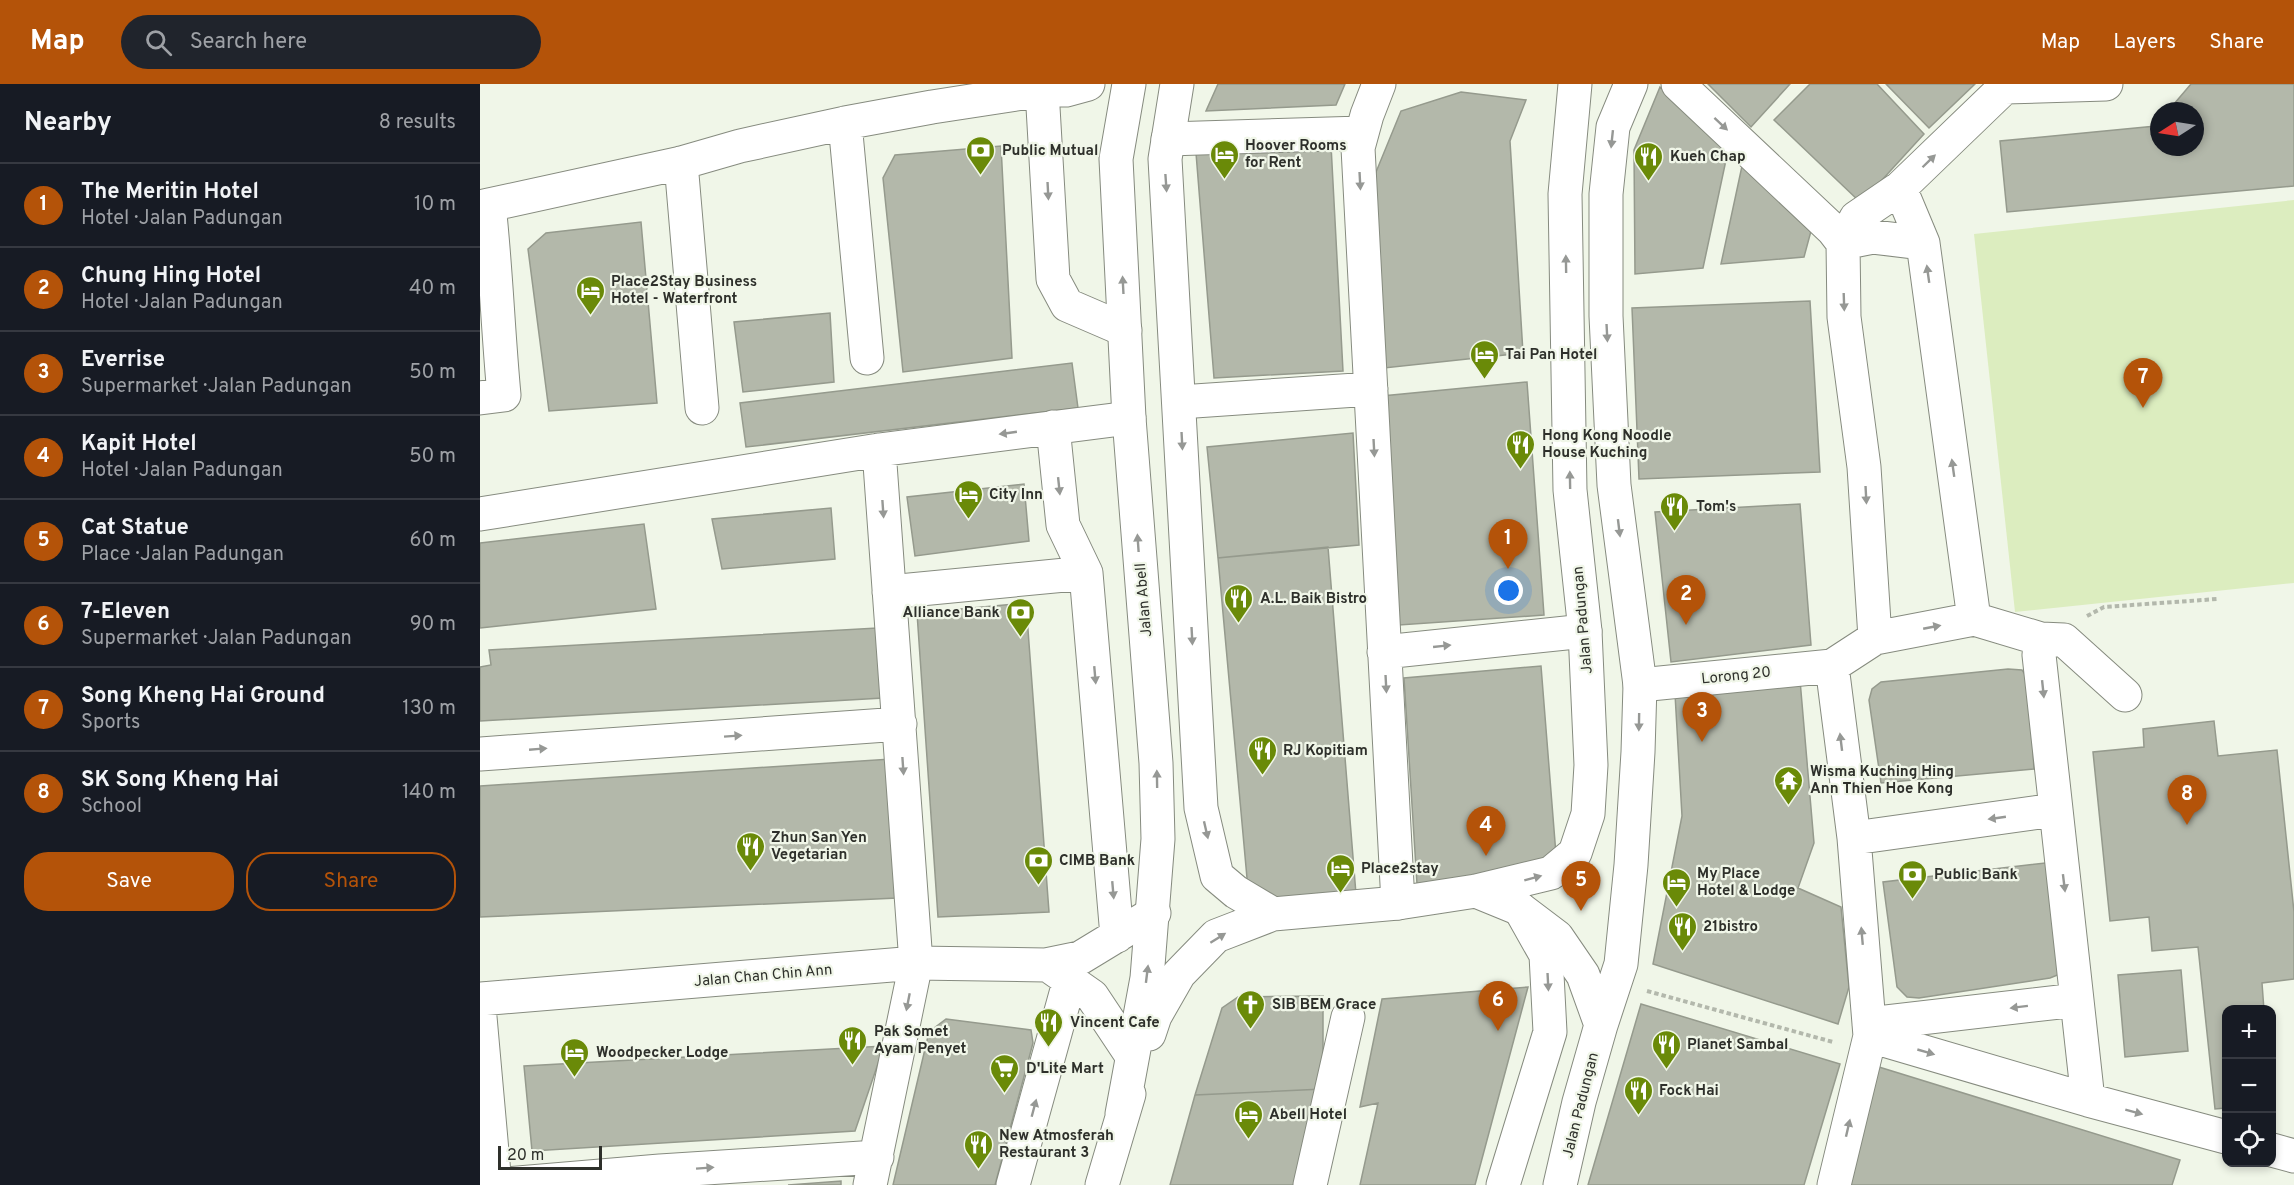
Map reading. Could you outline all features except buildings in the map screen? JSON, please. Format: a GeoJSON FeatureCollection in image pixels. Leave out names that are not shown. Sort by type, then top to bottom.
{"type":"FeatureCollection","features":[{"type":"Feature","properties":{"kind":"main road"},"geometry":{"type":"LineString","coordinates":[[480,398],[504,395],[498,340],[495,255],[485,206],[681,163],[740,146],[845,123],[1042,90],[1066,90],[1088,84]]}},
{"type":"Feature","properties":{"kind":"main road","name":"Jalan Abell"},"geometry":{"type":"LineString","coordinates":[[1122,1114],[1147,978],[1154,913],[1158,839],[1156,764],[1129,418],[1116,159],[1129,84]]}},
{"type":"Feature","properties":{"kind":"main road"},"geometry":{"type":"LineString","coordinates":[[1177,84],[1165,159],[1201,808],[1217,876],[1236,892],[1273,914]]}},
{"type":"Feature","properties":{"kind":"main road"},"geometry":{"type":"LineString","coordinates":[[1379,84],[1366,115],[1358,148],[1398,903]]}},
{"type":"Feature","properties":{"kind":"main road","name":"Jalan Padungan"},"geometry":{"type":"LineString","coordinates":[[1562,1182],[1579,1102],[1621,964],[1631,865],[1640,685],[1614,485],[1606,316],[1606,194],[1613,127],[1631,84]]}},
{"type":"Feature","properties":{"kind":"main road"},"geometry":{"type":"LineString","coordinates":[[1678,84],[1833,230],[1842,243]]}},
{"type":"Feature","properties":{"kind":"main road"},"geometry":{"type":"LineString","coordinates":[[1875,638],[1864,466],[1844,317],[1842,243],[1856,218],[1900,188],[2007,85],[2106,84]]}},
{"type":"Feature","properties":{"kind":"main road","name":"Jalan Padungan"},"geometry":{"type":"LineString","coordinates":[[1398,903],[1476,891],[1551,873],[1575,853],[1588,814],[1591,765],[1585,631],[1570,468],[1565,194],[1571,88]]}},
{"type":"Feature","properties":{"kind":"main road"},"geometry":{"type":"LineString","coordinates":[[1042,90],[1053,279],[1066,305],[1125,330]]}},
{"type":"Feature","properties":{"kind":"main road"},"geometry":{"type":"LineString","coordinates":[[845,123],[867,358]]}},
{"type":"Feature","properties":{"kind":"main road"},"geometry":{"type":"LineString","coordinates":[[1168,139],[1362,133]]}},
{"type":"Feature","properties":{"kind":"main road"},"geometry":{"type":"LineString","coordinates":[[681,163],[702,408]]}},
{"type":"Feature","properties":{"kind":"main road"},"geometry":{"type":"LineString","coordinates":[[1900,188],[1923,243],[1974,619]]}},
{"type":"Feature","properties":{"kind":"main road"},"geometry":{"type":"LineString","coordinates":[[1842,243],[1873,237],[1923,243]]}},
{"type":"Feature","properties":{"kind":"main road"},"geometry":{"type":"LineString","coordinates":[[1180,402],[1371,389]]}},
{"type":"Feature","properties":{"kind":"main road"},"geometry":{"type":"LineString","coordinates":[[480,514],[879,450],[1129,418]]}},
{"type":"Feature","properties":{"kind":"main road"},"geometry":{"type":"LineString","coordinates":[[1053,428],[1063,525],[1086,573],[1117,936]]}},
{"type":"Feature","properties":{"kind":"main road"},"geometry":{"type":"LineString","coordinates":[[480,1017],[495,1185],[873,1171],[916,963],[879,450]]}},
{"type":"Feature","properties":{"kind":"main road"},"geometry":{"type":"LineString","coordinates":[[889,592],[1086,573]]}},
{"type":"Feature","properties":{"kind":"main road"},"geometry":{"type":"LineString","coordinates":[[1834,1185],[1868,1037],[1854,838],[1832,666],[1875,638],[1974,619],[2052,639],[2125,694]]}},
{"type":"Feature","properties":{"kind":"main road"},"geometry":{"type":"LineString","coordinates":[[1384,652],[1585,631]]}},
{"type":"Feature","properties":{"kind":"main road"},"geometry":{"type":"LineString","coordinates":[[2052,639],[2039,655],[2088,1100]]}},
{"type":"Feature","properties":{"kind":"main road","name":"Lorong 20"},"geometry":{"type":"LineString","coordinates":[[1640,685],[1832,666]]}},
{"type":"Feature","properties":{"kind":"main road"},"geometry":{"type":"LineString","coordinates":[[480,754],[900,724]]}},
{"type":"Feature","properties":{"kind":"main road"},"geometry":{"type":"LineString","coordinates":[[1854,838],[2055,810]]}},
{"type":"Feature","properties":{"kind":"main road"},"geometry":{"type":"LineString","coordinates":[[1476,891],[1520,909],[1557,937],[1582,975],[1601,1025]]}},
{"type":"Feature","properties":{"kind":"main road","name":"Jalan Abell"},"geometry":{"type":"LineString","coordinates":[[1102,1185],[1122,1114],[1155,1016],[1179,974],[1216,936],[1273,914],[1398,903]]}},
{"type":"Feature","properties":{"kind":"main road"},"geometry":{"type":"LineString","coordinates":[[1503,1185],[1550,1032],[1546,955],[1520,909]]}},
{"type":"Feature","properties":{"kind":"main road","name":"Jalan Chan Chin Ann"},"geometry":{"type":"LineString","coordinates":[[480,999],[916,963],[1058,972],[1154,913]]}},
{"type":"Feature","properties":{"kind":"main road"},"geometry":{"type":"LineString","coordinates":[[1013,1185],[1058,972],[1092,996],[1132,1056]]}},
{"type":"Feature","properties":{"kind":"main road"},"geometry":{"type":"LineString","coordinates":[[1868,1037],[2077,1000]]}},
{"type":"Feature","properties":{"kind":"main road"},"geometry":{"type":"LineString","coordinates":[[1310,1185],[1348,1017]]}},
{"type":"Feature","properties":{"kind":"main road"},"geometry":{"type":"LineString","coordinates":[[1868,1037],[2222,1136]]}},
{"type":"Feature","properties":{"kind":"main road"},"geometry":{"type":"LineString","coordinates":[[2276,1151],[2294,1156]]}},
{"type":"Feature","properties":{"kind":"path"},"geometry":{"type":"LineString","coordinates":[[2052,639],[2089,613],[2104,607],[2217,599]]}},
{"type":"Feature","properties":{"kind":"path"},"geometry":{"type":"LineString","coordinates":[[1615,982],[1868,1037]]}},
{"type":"Feature","properties":{"kind":"green space"},"geometry":{"type":"Polygon","coordinates":[[[2294,200],[2294,583],[2015,612],[1974,234],[2294,200]]]}},
{"type":"Feature","properties":{"kind":"place","name":"Public Mutual"},"geometry":{"type":"Point","coordinates":[981,176]}},
{"type":"Feature","properties":{"kind":"place","name":"Hoover Rooms for Rent"},"geometry":{"type":"Point","coordinates":[1224,180]}},
{"type":"Feature","properties":{"kind":"place","name":"Kueh Chap"},"geometry":{"type":"Point","coordinates":[1649,182]}},
{"type":"Feature","properties":{"kind":"place","name":"Place2Stay Business Hotel - Waterfront"},"geometry":{"type":"Point","coordinates":[590,316]}},
{"type":"Feature","properties":{"kind":"place","name":"Tai Pan Hotel"},"geometry":{"type":"Point","coordinates":[1484,380]}},
{"type":"Feature","properties":{"kind":"place","name":"Song Kheng Hai Ground"},"geometry":{"type":"Point","coordinates":[2143,408]}},
{"type":"Feature","properties":{"kind":"place","name":"Hong Kong Noodle House Kuching"},"geometry":{"type":"Point","coordinates":[1521,470]}},
{"type":"Feature","properties":{"kind":"place","name":"City Inn"},"geometry":{"type":"Point","coordinates":[968,520]}},
{"type":"Feature","properties":{"kind":"place","name":"Tom's"},"geometry":{"type":"Point","coordinates":[1675,532]}},
{"type":"Feature","properties":{"kind":"place","name":"The Meritin Hotel"},"geometry":{"type":"Point","coordinates":[1508,569]}},
{"type":"Feature","properties":{"kind":"place","name":"A.L. Baik Bistro"},"geometry":{"type":"Point","coordinates":[1239,624]}},
{"type":"Feature","properties":{"kind":"place","name":"Chung Hing Hotel"},"geometry":{"type":"Point","coordinates":[1686,625]}},
{"type":"Feature","properties":{"kind":"place","name":"Alliance Bank"},"geometry":{"type":"Point","coordinates":[1021,638]}},
{"type":"Feature","properties":{"kind":"place","name":"Everrise"},"geometry":{"type":"Point","coordinates":[1702,742]}},
{"type":"Feature","properties":{"kind":"place","name":"RJ Kopitiam"},"geometry":{"type":"Point","coordinates":[1262,776]}},
{"type":"Feature","properties":{"kind":"place","name":"Wisma Kuching Hing Ann Thien Hoe Kong"},"geometry":{"type":"Point","coordinates":[1789,806]}},
{"type":"Feature","properties":{"kind":"place","name":"SK Song Kheng Hai"},"geometry":{"type":"Point","coordinates":[2187,825]}},
{"type":"Feature","properties":{"kind":"place","name":"Kapit Hotel"},"geometry":{"type":"Point","coordinates":[1486,856]}},
{"type":"Feature","properties":{"kind":"place","name":"Zhun San Yen Vegetarian"},"geometry":{"type":"Point","coordinates":[750,872]}},
{"type":"Feature","properties":{"kind":"place","name":"CIMB Bank"},"geometry":{"type":"Point","coordinates":[1038,886]}},
{"type":"Feature","properties":{"kind":"place","name":"Place2stay"},"geometry":{"type":"Point","coordinates":[1340,894]}},
{"type":"Feature","properties":{"kind":"place","name":"Public Bank"},"geometry":{"type":"Point","coordinates":[1913,900]}},
{"type":"Feature","properties":{"kind":"place","name":"My Place Hotel & Lodge"},"geometry":{"type":"Point","coordinates":[1676,908]}},
{"type":"Feature","properties":{"kind":"place","name":"Cat Statue"},"geometry":{"type":"Point","coordinates":[1581,911]}},
{"type":"Feature","properties":{"kind":"place","name":"21bistro"},"geometry":{"type":"Point","coordinates":[1682,952]}},
{"type":"Feature","properties":{"kind":"place","name":"SIB BEM Grace"},"geometry":{"type":"Point","coordinates":[1251,1030]}},
{"type":"Feature","properties":{"kind":"place","name":"7-Eleven"},"geometry":{"type":"Point","coordinates":[1498,1031]}},
{"type":"Feature","properties":{"kind":"place","name":"Vincent Cafe"},"geometry":{"type":"Point","coordinates":[1049,1048]}},
{"type":"Feature","properties":{"kind":"place","name":"Pak Somet Ayam Penyet"},"geometry":{"type":"Point","coordinates":[853,1066]}},
{"type":"Feature","properties":{"kind":"place","name":"Planet Sambal"},"geometry":{"type":"Point","coordinates":[1666,1070]}},
{"type":"Feature","properties":{"kind":"place","name":"Woodpecker Lodge"},"geometry":{"type":"Point","coordinates":[575,1078]}},
{"type":"Feature","properties":{"kind":"place","name":"D'Lite Mart"},"geometry":{"type":"Point","coordinates":[1005,1094]}},
{"type":"Feature","properties":{"kind":"place","name":"Fock Hai"},"geometry":{"type":"Point","coordinates":[1638,1116]}},
{"type":"Feature","properties":{"kind":"place","name":"Abell Hotel"},"geometry":{"type":"Point","coordinates":[1248,1140]}},
{"type":"Feature","properties":{"kind":"place","name":"New Atmosferah Restaurant 3"},"geometry":{"type":"Point","coordinates":[978,1170]}}]}
